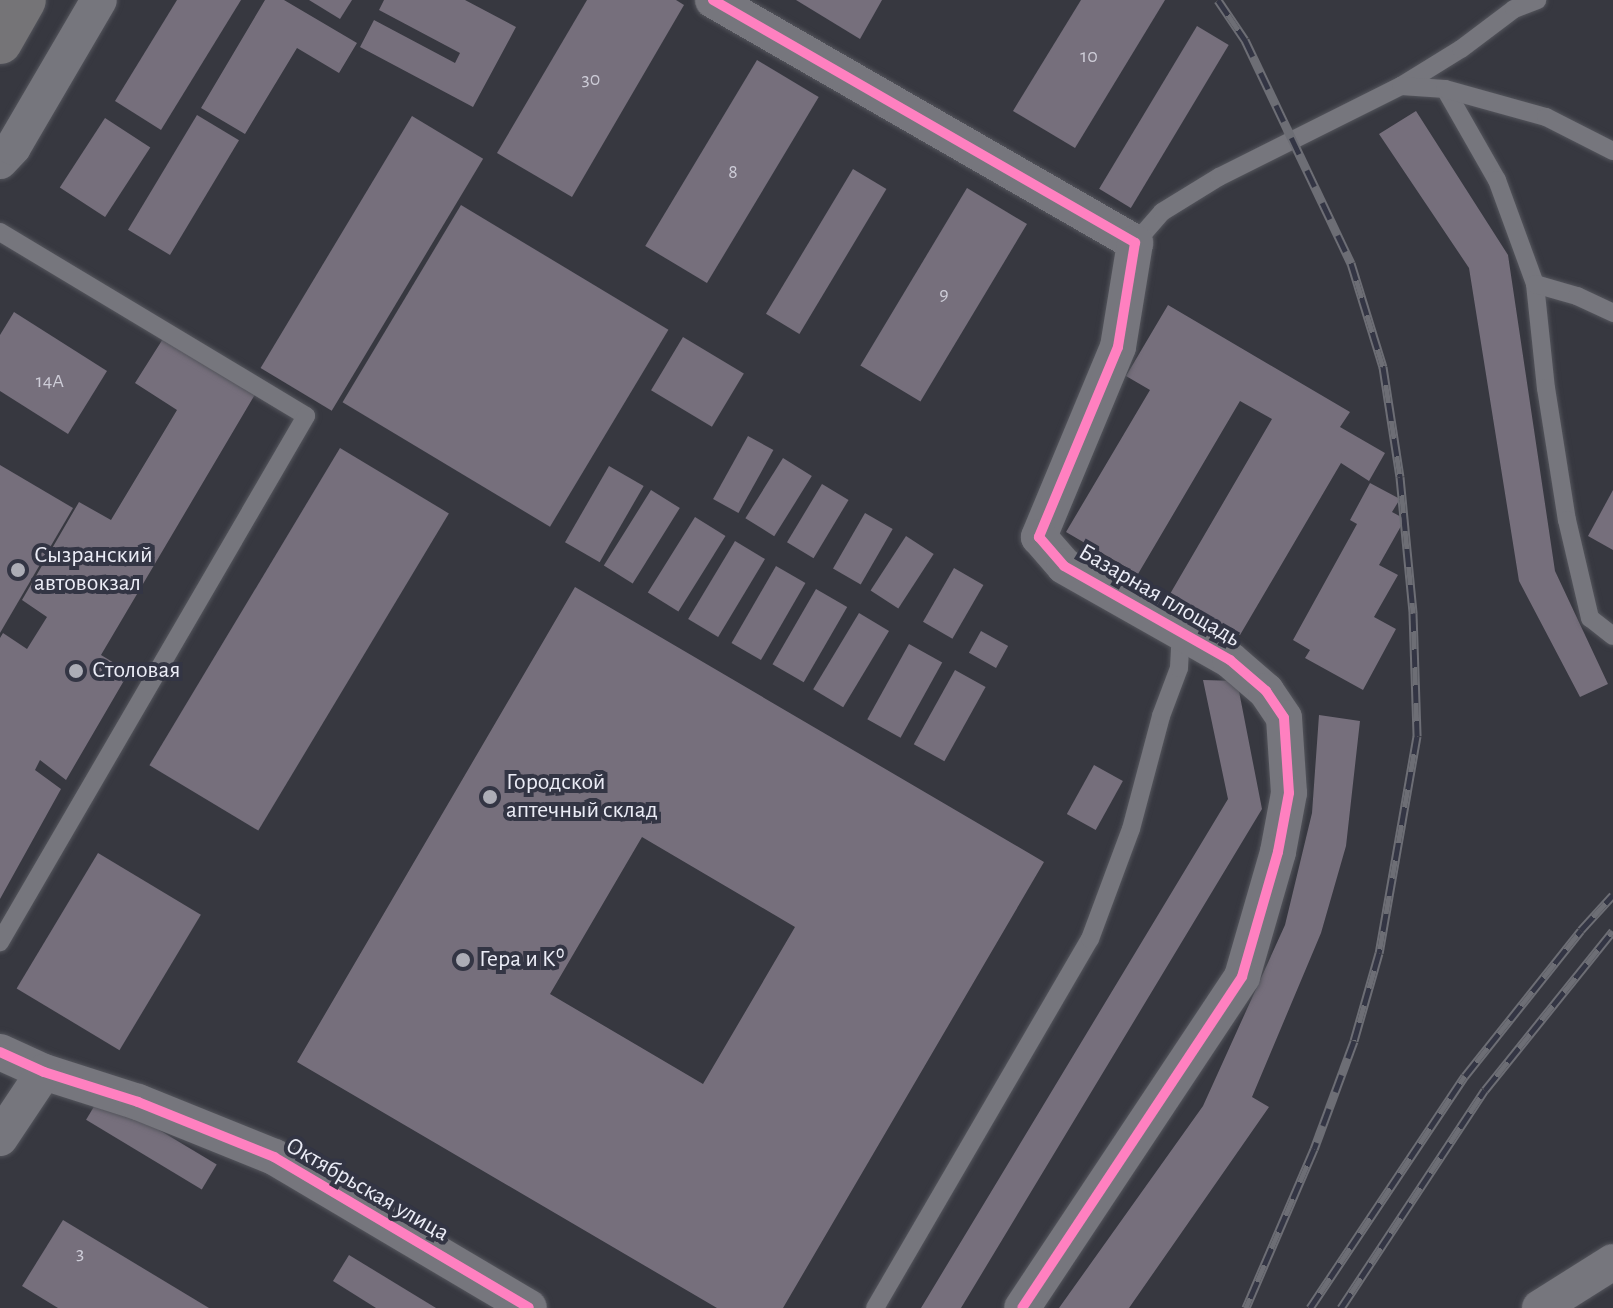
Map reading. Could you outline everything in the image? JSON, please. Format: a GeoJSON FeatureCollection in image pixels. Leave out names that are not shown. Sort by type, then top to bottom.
{"type":"FeatureCollection","features":[{"type":"Feature","properties":{"kind":"street"},"geometry":{"type":"LineString","coordinates":[[0,42],[24,0]]}},
{"type":"Feature","properties":{"kind":"street"},"geometry":{"type":"LineString","coordinates":[[0,161],[13,147],[99,0]]}},
{"type":"Feature","properties":{"kind":"street"},"geometry":{"type":"LineString","coordinates":[[713,0],[1135,243]]}},
{"type":"Feature","properties":{"kind":"street","name":"Базарная площадь"},"geometry":{"type":"LineString","coordinates":[[1022,1308],[1242,977],[1278,852],[1289,793],[1284,718],[1266,691],[1230,660],[1064,566],[1039,537],[1118,347],[1135,243]]}},
{"type":"Feature","properties":{"kind":"street","name":"Октябрьская улица"},"geometry":{"type":"LineString","coordinates":[[0,1052],[44,1072],[138,1102],[274,1157],[529,1308]]}},
{"type":"Feature","properties":{"kind":"street"},"geometry":{"type":"LineString","coordinates":[[0,1138],[44,1072]]}},
{"type":"Feature","properties":{"kind":"street"},"geometry":{"type":"LineString","coordinates":[[1540,1308],[1613,1262]]}},
{"type":"Feature","properties":{"kind":"lane"},"geometry":{"type":"LineString","coordinates":[[1135,243],[1162,212],[1219,177],[1401,86],[1461,49],[1514,9],[1537,0]]}},
{"type":"Feature","properties":{"kind":"lane"},"geometry":{"type":"LineString","coordinates":[[1401,86],[1445,89],[1546,117],[1613,151]]}},
{"type":"Feature","properties":{"kind":"lane"},"geometry":{"type":"LineString","coordinates":[[1445,89],[1497,180],[1535,284],[1546,388],[1567,520],[1590,618],[1613,636]]}},
{"type":"Feature","properties":{"kind":"lane"},"geometry":{"type":"LineString","coordinates":[[0,232],[306,416],[0,942]]}},
{"type":"Feature","properties":{"kind":"lane"},"geometry":{"type":"LineString","coordinates":[[1535,284],[1577,296],[1613,313]]}},
{"type":"Feature","properties":{"kind":"lane"},"geometry":{"type":"LineString","coordinates":[[875,1308],[1090,939],[1131,829],[1161,716],[1179,668],[1181,630]]}},
{"type":"Feature","properties":{"kind":"building"},"geometry":{"type":"Polygon","coordinates":[[[177,0],[241,0],[161,130],[115,101],[177,0]]]}},
{"type":"Feature","properties":{"kind":"building"},"geometry":{"type":"Polygon","coordinates":[[[265,0],[284,0],[357,43],[339,73],[297,48],[245,134],[201,108],[265,0]]]}},
{"type":"Feature","properties":{"kind":"building"},"geometry":{"type":"Polygon","coordinates":[[[309,0],[352,0],[340,19],[309,0]]]}},
{"type":"Feature","properties":{"kind":"building"},"geometry":{"type":"Polygon","coordinates":[[[384,0],[465,0],[516,27],[473,107],[360,47],[374,20],[455,63],[460,53],[379,10],[384,0]]]}},
{"type":"Feature","properties":{"kind":"building"},"geometry":{"type":"Polygon","coordinates":[[[587,0],[676,0],[684,5],[572,197],[497,153],[587,0]]]}},
{"type":"Feature","properties":{"kind":"building"},"geometry":{"type":"Polygon","coordinates":[[[796,0],[882,0],[860,39],[796,0]]]}},
{"type":"Feature","properties":{"kind":"building"},"geometry":{"type":"Polygon","coordinates":[[[1081,0],[1165,0],[1075,148],[1013,111],[1081,0]]]}},
{"type":"Feature","properties":{"kind":"building"},"geometry":{"type":"Polygon","coordinates":[[[1197,26],[1229,45],[1131,208],[1099,189],[1197,26]]]}},
{"type":"Feature","properties":{"kind":"building"},"geometry":{"type":"Polygon","coordinates":[[[757,60],[819,97],[707,283],[645,246],[757,60]]]}},
{"type":"Feature","properties":{"kind":"building"},"geometry":{"type":"Polygon","coordinates":[[[1416,111],[1508,255],[1555,571],[1608,684],[1580,697],[1519,581],[1469,268],[1379,134],[1416,111]]]}},
{"type":"Feature","properties":{"kind":"building"},"geometry":{"type":"Polygon","coordinates":[[[197,115],[239,140],[170,255],[128,230],[197,115]]]}},
{"type":"Feature","properties":{"kind":"building"},"geometry":{"type":"Polygon","coordinates":[[[412,116],[483,159],[332,411],[261,368],[412,116]]]}},
{"type":"Feature","properties":{"kind":"building"},"geometry":{"type":"Polygon","coordinates":[[[105,118],[150,147],[105,217],[60,188],[105,118]]]}},
{"type":"Feature","properties":{"kind":"building"},"geometry":{"type":"Polygon","coordinates":[[[853,169],[886,189],[799,334],[766,314],[853,169]]]}},
{"type":"Feature","properties":{"kind":"building"},"geometry":{"type":"Polygon","coordinates":[[[967,188],[1027,224],[920,401],[860,365],[967,188]]]}},
{"type":"Feature","properties":{"kind":"building"},"geometry":{"type":"Polygon","coordinates":[[[461,205],[668,330],[550,527],[343,402],[461,205]]]}},
{"type":"Feature","properties":{"kind":"building"},"geometry":{"type":"Polygon","coordinates":[[[1168,305],[1350,412],[1340,427],[1385,453],[1369,481],[1341,463],[1240,635],[1170,594],[1272,419],[1240,401],[1138,574],[1066,532],[1150,390],[1126,376],[1168,305]]]}},
{"type":"Feature","properties":{"kind":"building"},"geometry":{"type":"Polygon","coordinates":[[[14,312],[107,371],[68,434],[0,391],[0,335],[14,312]]]}},
{"type":"Feature","properties":{"kind":"building"},"geometry":{"type":"Polygon","coordinates":[[[166,334],[257,391],[101,655],[129,672],[66,780],[40,760],[35,770],[61,789],[0,899],[0,638],[3,633],[27,649],[47,617],[22,600],[79,502],[111,520],[177,410],[135,383],[166,334]]]}},
{"type":"Feature","properties":{"kind":"building"},"geometry":{"type":"Polygon","coordinates":[[[683,337],[744,374],[712,427],[651,390],[683,337]]]}},
{"type":"Feature","properties":{"kind":"building"},"geometry":{"type":"Polygon","coordinates":[[[748,436],[773,450],[738,513],[713,499],[748,436]]]}},
{"type":"Feature","properties":{"kind":"building"},"geometry":{"type":"Polygon","coordinates":[[[340,448],[449,513],[258,831],[149,765],[340,448]]]}},
{"type":"Feature","properties":{"kind":"building"},"geometry":{"type":"Polygon","coordinates":[[[783,458],[812,476],[774,536],[745,518],[783,458]]]}},
{"type":"Feature","properties":{"kind":"building","name":"Сызранский автовокзал"},"geometry":{"type":"Polygon","coordinates":[[[0,465],[73,508],[0,633],[0,465]]]}},
{"type":"Feature","properties":{"kind":"building"},"geometry":{"type":"Polygon","coordinates":[[[609,466],[644,486],[600,562],[565,542],[609,466]]]}},
{"type":"Feature","properties":{"kind":"building"},"geometry":{"type":"Polygon","coordinates":[[[1370,483],[1400,499],[1392,512],[1405,519],[1379,565],[1398,575],[1374,617],[1396,629],[1363,690],[1305,658],[1310,650],[1293,640],[1357,524],[1350,520],[1370,483]]]}},
{"type":"Feature","properties":{"kind":"building"},"geometry":{"type":"Polygon","coordinates":[[[822,484],[849,500],[814,558],[787,542],[822,484]]]}},
{"type":"Feature","properties":{"kind":"building"},"geometry":{"type":"Polygon","coordinates":[[[651,490],[680,508],[633,583],[604,565],[651,490]]]}},
{"type":"Feature","properties":{"kind":"building"},"geometry":{"type":"Polygon","coordinates":[[[1613,490],[1613,550],[1588,536],[1613,490]]]}},
{"type":"Feature","properties":{"kind":"building"},"geometry":{"type":"Polygon","coordinates":[[[865,513],[893,529],[861,584],[833,568],[865,513]]]}},
{"type":"Feature","properties":{"kind":"building"},"geometry":{"type":"Polygon","coordinates":[[[695,517],[726,536],[678,612],[648,592],[695,517]]]}},
{"type":"Feature","properties":{"kind":"building"},"geometry":{"type":"Polygon","coordinates":[[[906,536],[934,554],[898,608],[871,591],[906,536]]]}},
{"type":"Feature","properties":{"kind":"building"},"geometry":{"type":"Polygon","coordinates":[[[735,541],[765,559],[718,637],[688,619],[735,541]]]}},
{"type":"Feature","properties":{"kind":"building"},"geometry":{"type":"Polygon","coordinates":[[[776,566],[805,583],[761,660],[732,643],[776,566]]]}},
{"type":"Feature","properties":{"kind":"building"},"geometry":{"type":"Polygon","coordinates":[[[954,568],[983,585],[952,639],[923,622],[954,568]]]}},
{"type":"Feature","properties":{"kind":"building","name":"Гера и К⁰"},"geometry":{"type":"Polygon","coordinates":[[[575,587],[1044,862],[783,1308],[717,1308],[297,1062],[575,587]],[[642,837],[550,994],[703,1084],[795,927],[642,837]]]}},
{"type":"Feature","properties":{"kind":"building"},"geometry":{"type":"Polygon","coordinates":[[[816,589],[847,607],[804,682],[772,664],[816,589]]]}},
{"type":"Feature","properties":{"kind":"building"},"geometry":{"type":"Polygon","coordinates":[[[859,613],[889,631],[843,707],[813,689],[859,613]]]}},
{"type":"Feature","properties":{"kind":"building"},"geometry":{"type":"Polygon","coordinates":[[[981,631],[1008,646],[996,668],[969,653],[981,631]]]}},
{"type":"Feature","properties":{"kind":"building"},"geometry":{"type":"Polygon","coordinates":[[[909,644],[942,662],[901,738],[867,719],[909,644]]]}},
{"type":"Feature","properties":{"kind":"building"},"geometry":{"type":"Polygon","coordinates":[[[955,670],[986,687],[944,761],[914,744],[955,670]]]}},
{"type":"Feature","properties":{"kind":"building"},"geometry":{"type":"Polygon","coordinates":[[[1203,680],[1237,681],[1262,809],[961,1308],[921,1308],[1228,799],[1203,680]]]}},
{"type":"Feature","properties":{"kind":"building"},"geometry":{"type":"Polygon","coordinates":[[[1319,715],[1360,721],[1346,846],[1321,933],[1252,1097],[1269,1107],[1129,1308],[1059,1308],[1203,1106],[1285,925],[1312,813],[1319,715]]]}},
{"type":"Feature","properties":{"kind":"building"},"geometry":{"type":"Polygon","coordinates":[[[1094,765],[1123,781],[1096,830],[1067,814],[1094,765]]]}},
{"type":"Feature","properties":{"kind":"building"},"geometry":{"type":"Polygon","coordinates":[[[98,853],[201,915],[119,1050],[17,988],[98,853]]]}},
{"type":"Feature","properties":{"kind":"building"},"geometry":{"type":"Polygon","coordinates":[[[101,1095],[217,1165],[202,1189],[86,1120],[101,1095]]]}},
{"type":"Feature","properties":{"kind":"building"},"geometry":{"type":"Polygon","coordinates":[[[63,1220],[209,1308],[58,1308],[22,1286],[63,1220]]]}},
{"type":"Feature","properties":{"kind":"building"},"geometry":{"type":"Polygon","coordinates":[[[349,1255],[436,1308],[376,1308],[333,1281],[349,1255]]]}},
{"type":"Feature","properties":{"kind":"railway"},"geometry":{"type":"LineString","coordinates":[[1218,0],[1245,40],[1351,263],[1383,367],[1400,477],[1413,613],[1417,736],[1379,953],[1354,1041],[1314,1149],[1246,1308]]}},
{"type":"Feature","properties":{"kind":"railway"},"geometry":{"type":"LineString","coordinates":[[1310,1308],[1465,1076],[1581,930],[1613,895]]}},
{"type":"Feature","properties":{"kind":"railway"},"geometry":{"type":"LineString","coordinates":[[1341,1308],[1485,1090],[1613,931]]}},
{"type":"Feature","properties":{"kind":"cycle path"},"geometry":{"type":"LineString","coordinates":[[713,0],[1135,243],[1118,347],[1039,537],[1064,566],[1230,660],[1266,691],[1284,718],[1289,793],[1278,852],[1242,977],[1022,1308]]}},
{"type":"Feature","properties":{"kind":"cycle path"},"geometry":{"type":"LineString","coordinates":[[0,1052],[44,1072],[138,1102],[274,1157],[529,1308]]}},
{"type":"Feature","properties":{"kind":"place","name":"Сызранский автовокзал"},"geometry":{"type":"Point","coordinates":[18,570]}},
{"type":"Feature","properties":{"kind":"place","name":"Столовая"},"geometry":{"type":"Point","coordinates":[76,671]}},
{"type":"Feature","properties":{"kind":"place","name":"Городской аптечный склад"},"geometry":{"type":"Point","coordinates":[490,797]}},
{"type":"Feature","properties":{"kind":"place","name":"Гера и К⁰"},"geometry":{"type":"Point","coordinates":[463,960]}}]}
